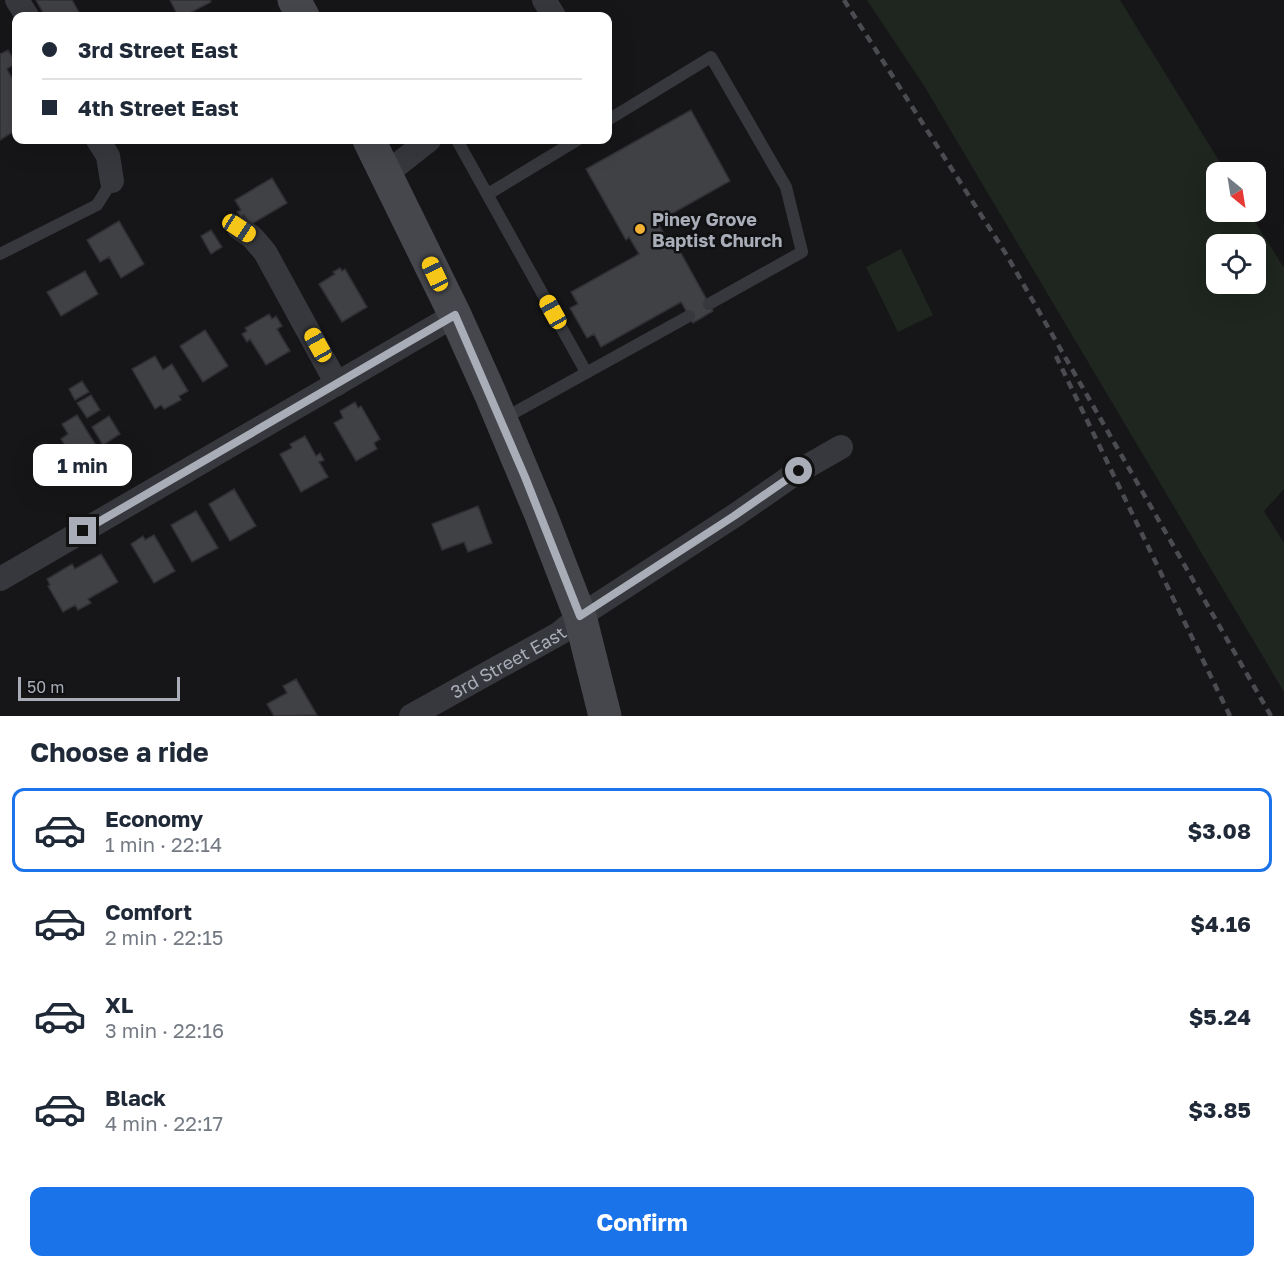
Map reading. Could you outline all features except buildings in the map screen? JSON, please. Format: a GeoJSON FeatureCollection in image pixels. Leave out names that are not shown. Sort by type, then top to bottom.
{"type":"FeatureCollection","features":[{"type":"Feature","properties":{"kind":"main road"},"geometry":{"type":"LineString","coordinates":[[371,144],[455,315],[501,420],[580,616],[605,716]]}},
{"type":"Feature","properties":{"kind":"street"},"geometry":{"type":"LineString","coordinates":[[100,144],[108,156],[112,181]]}},
{"type":"Feature","properties":{"kind":"street"},"geometry":{"type":"LineString","coordinates":[[387,173],[424,144]]}},
{"type":"Feature","properties":{"kind":"street"},"geometry":{"type":"LineString","coordinates":[[239,228],[252,237],[265,252],[337,384]]}},
{"type":"Feature","properties":{"kind":"street"},"geometry":{"type":"LineString","coordinates":[[0,579],[455,315]]}},
{"type":"Feature","properties":{"kind":"street","name":"3rd Street East"},"geometry":{"type":"LineString","coordinates":[[411,716],[560,633],[580,616],[799,471],[842,447]]}},
{"type":"Feature","properties":{"kind":"lane"},"geometry":{"type":"LineString","coordinates":[[612,118],[711,57],[786,187],[802,252],[709,304]]}},
{"type":"Feature","properties":{"kind":"lane"},"geometry":{"type":"LineString","coordinates":[[459,144],[586,372]]}},
{"type":"Feature","properties":{"kind":"lane"},"geometry":{"type":"LineString","coordinates":[[488,194],[569,144]]}},
{"type":"Feature","properties":{"kind":"lane"},"geometry":{"type":"LineString","coordinates":[[0,254],[97,205],[112,181]]}},
{"type":"Feature","properties":{"kind":"lane"},"geometry":{"type":"LineString","coordinates":[[501,420],[689,316]]}},
{"type":"Feature","properties":{"kind":"shaded area"},"geometry":{"type":"Polygon","coordinates":[[[867,0],[1120,0],[1220,162],[1206,162],[1206,222],[1255,222],[1263,234],[1206,234],[1206,294],[1266,294],[1266,239],[1284,268],[1284,489],[1264,511],[1284,543],[1284,692],[923,84],[867,0]]]}},
{"type":"Feature","properties":{"kind":"shaded area"},"geometry":{"type":"Polygon","coordinates":[[[901,249],[933,315],[898,332],[866,267],[901,249]]]}},
{"type":"Feature","properties":{"kind":"railway"},"geometry":{"type":"LineString","coordinates":[[844,0],[1006,254],[1271,716]]}},
{"type":"Feature","properties":{"kind":"railway"},"geometry":{"type":"LineString","coordinates":[[1056,356],[1230,716]]}},
{"type":"Feature","properties":{"kind":"place","name":"Piney Grove Baptist Church"},"geometry":{"type":"Point","coordinates":[640,229]}},
{"type":"Feature","properties":{"kind":"route"},"geometry":{"type":"LineString","coordinates":[[83,531],[455,315],[541,515],[580,616],[799,471]]}}]}
